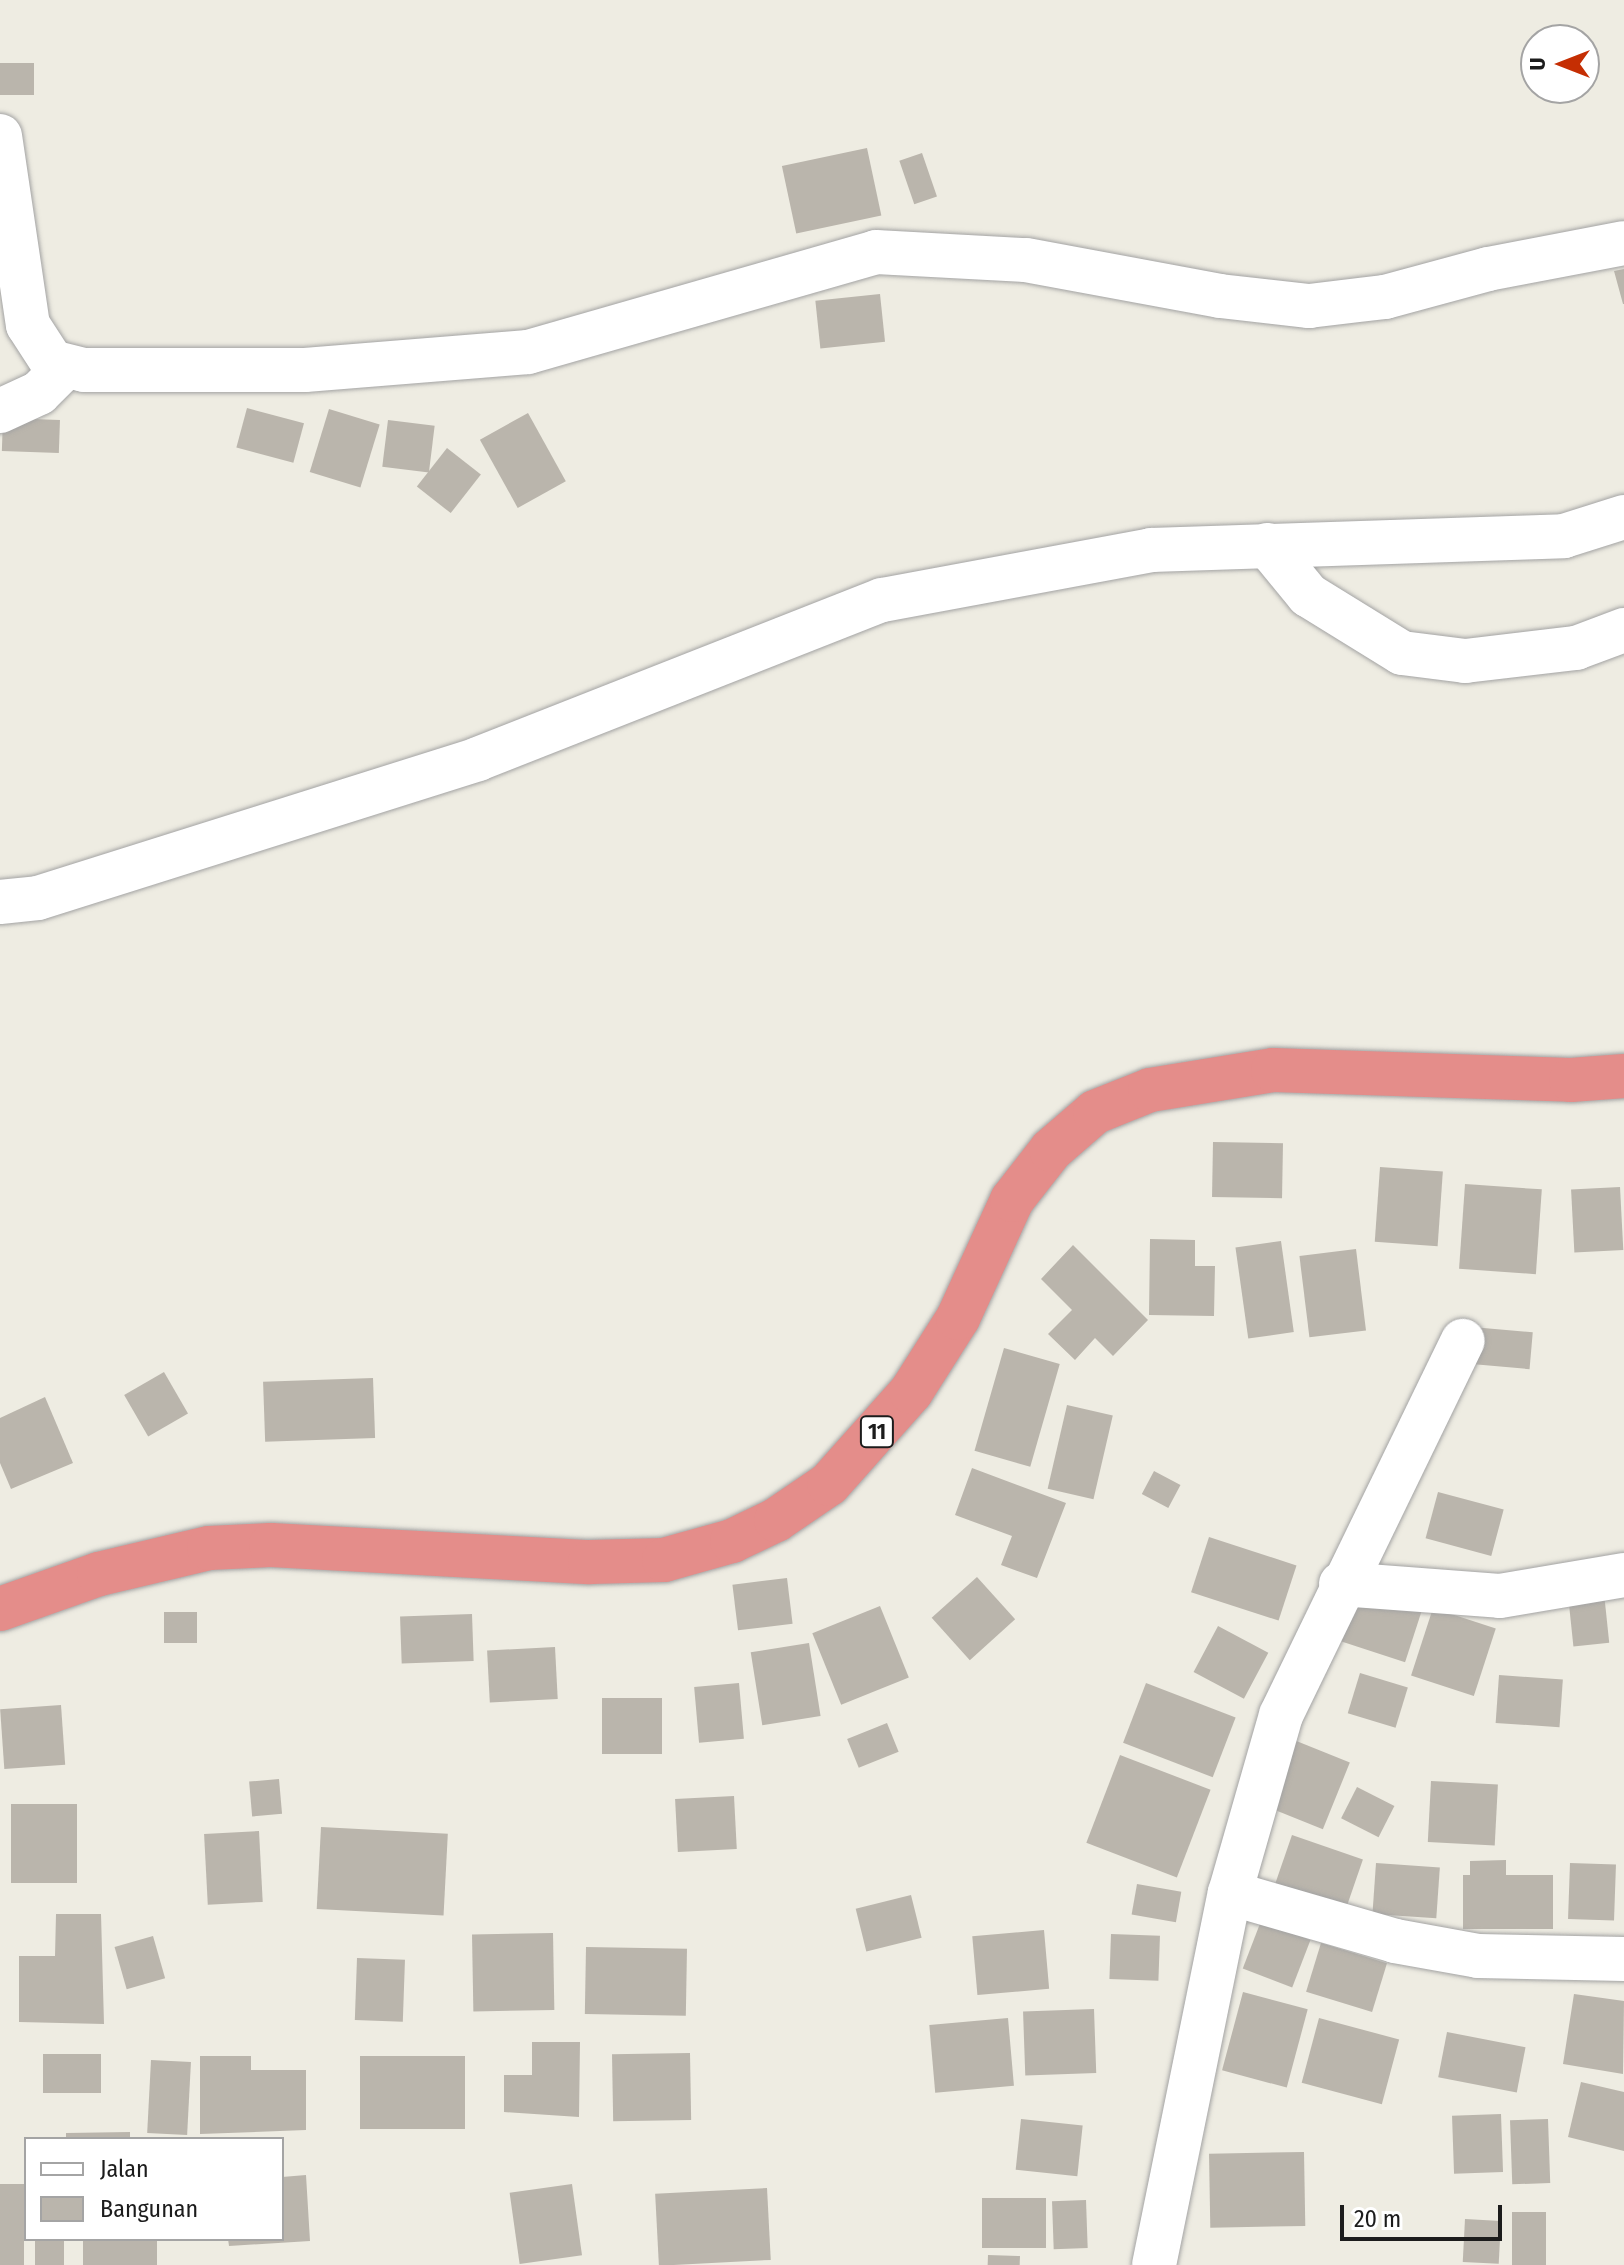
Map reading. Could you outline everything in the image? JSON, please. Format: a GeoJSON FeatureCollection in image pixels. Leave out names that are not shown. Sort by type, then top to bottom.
{"type":"FeatureCollection","features":[{"type":"Feature","properties":{"kind":"highway","name":"11"},"geometry":{"type":"LineString","coordinates":[[0,1609],[99,1574],[209,1548],[271,1545],[590,1562],[664,1560],[732,1541],[776,1520],[829,1484],[911,1392],[958,1318],[1012,1200],[1051,1150],[1095,1112],[1150,1090],[1273,1070],[1555,1080],[1624,1076]]}},
{"type":"Feature","properties":{"kind":"street"},"geometry":{"type":"LineString","coordinates":[[0,136],[28,325],[38,346],[65,367],[305,370],[528,352],[876,252],[1026,260],[1220,296],[1309,306],[1385,297],[1488,269],[1624,243]]}},
{"type":"Feature","properties":{"kind":"street"},"geometry":{"type":"LineString","coordinates":[[0,411],[39,393],[65,367]]}},
{"type":"Feature","properties":{"kind":"street"},"geometry":{"type":"LineString","coordinates":[[0,902],[38,898],[478,759],[882,600],[1151,550],[1564,536],[1624,517]]}},
{"type":"Feature","properties":{"kind":"street"},"geometry":{"type":"LineString","coordinates":[[1267,545],[1308,595],[1402,653],[1465,661],[1576,648],[1624,630]]}},
{"type":"Feature","properties":{"kind":"street"},"geometry":{"type":"LineString","coordinates":[[1154,2265],[1230,1893],[1281,1715],[1341,1584],[1463,1341]]}},
{"type":"Feature","properties":{"kind":"street"},"geometry":{"type":"LineString","coordinates":[[1341,1584],[1500,1596],[1624,1575]]}},
{"type":"Feature","properties":{"kind":"street"},"geometry":{"type":"LineString","coordinates":[[1230,1893],[1395,1941],[1478,1956],[1624,1959]]}},
{"type":"Feature","properties":{"kind":"building"},"geometry":{"type":"Polygon","coordinates":[[[0,63],[34,63],[34,95],[0,95],[0,63]]]}},
{"type":"Feature","properties":{"kind":"building"},"geometry":{"type":"Polygon","coordinates":[[[867,148],[881,215],[796,234],[782,166],[867,148]]]}},
{"type":"Feature","properties":{"kind":"building"},"geometry":{"type":"Polygon","coordinates":[[[922,153],[937,196],[914,204],[899,161],[922,153]]]}},
{"type":"Feature","properties":{"kind":"building"},"geometry":{"type":"Polygon","coordinates":[[[1624,269],[1624,304],[1623,304],[1614,271],[1624,269]]]}},
{"type":"Feature","properties":{"kind":"building"},"geometry":{"type":"Polygon","coordinates":[[[880,294],[885,342],[820,349],[815,301],[880,294]]]}},
{"type":"Feature","properties":{"kind":"building"},"geometry":{"type":"Polygon","coordinates":[[[247,408],[304,423],[293,463],[236,448],[247,408]]]}},
{"type":"Feature","properties":{"kind":"building"},"geometry":{"type":"Polygon","coordinates":[[[329,409],[380,424],[360,488],[310,472],[329,409]]]}},
{"type":"Feature","properties":{"kind":"building"},"geometry":{"type":"Polygon","coordinates":[[[528,413],[566,481],[518,508],[480,440],[528,413]]]}},
{"type":"Feature","properties":{"kind":"building"},"geometry":{"type":"Polygon","coordinates":[[[3,418],[60,420],[59,453],[2,451],[3,418]]]}},
{"type":"Feature","properties":{"kind":"building"},"geometry":{"type":"Polygon","coordinates":[[[388,420],[435,426],[429,472],[382,467],[388,420]]]}},
{"type":"Feature","properties":{"kind":"building"},"geometry":{"type":"Polygon","coordinates":[[[447,448],[481,474],[451,513],[417,487],[447,448]]]}},
{"type":"Feature","properties":{"kind":"building"},"geometry":{"type":"Polygon","coordinates":[[[1213,1142],[1283,1143],[1282,1198],[1212,1197],[1213,1142]]]}},
{"type":"Feature","properties":{"kind":"building"},"geometry":{"type":"Polygon","coordinates":[[[1380,1167],[1443,1171],[1438,1246],[1375,1242],[1380,1167]]]}},
{"type":"Feature","properties":{"kind":"building"},"geometry":{"type":"Polygon","coordinates":[[[1465,1184],[1542,1189],[1536,1274],[1459,1269],[1465,1184]]]}},
{"type":"Feature","properties":{"kind":"building"},"geometry":{"type":"Polygon","coordinates":[[[1620,1187],[1623,1250],[1574,1252],[1571,1190],[1620,1187]]]}},
{"type":"Feature","properties":{"kind":"building"},"geometry":{"type":"Polygon","coordinates":[[[1150,1239],[1195,1240],[1195,1266],[1215,1266],[1214,1316],[1149,1315],[1150,1239]]]}},
{"type":"Feature","properties":{"kind":"building"},"geometry":{"type":"Polygon","coordinates":[[[1281,1241],[1294,1332],[1248,1339],[1235,1247],[1281,1241]]]}},
{"type":"Feature","properties":{"kind":"building"},"geometry":{"type":"Polygon","coordinates":[[[1073,1245],[1148,1320],[1113,1356],[1095,1338],[1075,1360],[1048,1334],[1072,1310],[1041,1279],[1073,1245]]]}},
{"type":"Feature","properties":{"kind":"building"},"geometry":{"type":"Polygon","coordinates":[[[1356,1249],[1366,1330],[1309,1337],[1299,1256],[1356,1249]]]}},
{"type":"Feature","properties":{"kind":"building"},"geometry":{"type":"Polygon","coordinates":[[[1472,1327],[1533,1332],[1530,1369],[1469,1364],[1472,1327]]]}},
{"type":"Feature","properties":{"kind":"building"},"geometry":{"type":"Polygon","coordinates":[[[1004,1348],[1060,1364],[1030,1467],[975,1451],[1004,1348]]]}},
{"type":"Feature","properties":{"kind":"building"},"geometry":{"type":"Polygon","coordinates":[[[164,1372],[188,1414],[148,1437],[124,1395],[164,1372]]]}},
{"type":"Feature","properties":{"kind":"building"},"geometry":{"type":"Polygon","coordinates":[[[373,1378],[375,1438],[265,1442],[263,1382],[373,1378]]]}},
{"type":"Feature","properties":{"kind":"building"},"geometry":{"type":"Polygon","coordinates":[[[45,1397],[73,1463],[11,1489],[0,1463],[0,1418],[45,1397]]]}},
{"type":"Feature","properties":{"kind":"building"},"geometry":{"type":"Polygon","coordinates":[[[1067,1405],[1113,1416],[1093,1499],[1048,1489],[1067,1405]]]}},
{"type":"Feature","properties":{"kind":"building"},"geometry":{"type":"Polygon","coordinates":[[[972,1468],[1066,1503],[1037,1578],[1001,1565],[1012,1536],[955,1515],[972,1468]]]}},
{"type":"Feature","properties":{"kind":"building"},"geometry":{"type":"Polygon","coordinates":[[[1154,1471],[1180,1485],[1168,1508],[1142,1494],[1154,1471]]]}},
{"type":"Feature","properties":{"kind":"building"},"geometry":{"type":"Polygon","coordinates":[[[1438,1492],[1504,1510],[1491,1556],[1426,1538],[1438,1492]]]}},
{"type":"Feature","properties":{"kind":"building"},"geometry":{"type":"Polygon","coordinates":[[[1209,1537],[1296,1565],[1279,1621],[1191,1592],[1209,1537]]]}},
{"type":"Feature","properties":{"kind":"building"},"geometry":{"type":"Polygon","coordinates":[[[977,1577],[1015,1619],[970,1660],[932,1618],[977,1577]]]}},
{"type":"Feature","properties":{"kind":"building"},"geometry":{"type":"Polygon","coordinates":[[[787,1578],[793,1624],[738,1630],[732,1585],[787,1578]]]}},
{"type":"Feature","properties":{"kind":"building"},"geometry":{"type":"Polygon","coordinates":[[[1352,1586],[1422,1609],[1405,1662],[1335,1639],[1352,1586]]]}},
{"type":"Feature","properties":{"kind":"building"},"geometry":{"type":"Polygon","coordinates":[[[1604,1593],[1609,1643],[1573,1646],[1568,1597],[1604,1593]]]}},
{"type":"Feature","properties":{"kind":"building"},"geometry":{"type":"Polygon","coordinates":[[[880,1606],[909,1677],[841,1705],[812,1633],[880,1606]]]}},
{"type":"Feature","properties":{"kind":"building"},"geometry":{"type":"Polygon","coordinates":[[[1433,1608],[1496,1628],[1474,1696],[1411,1676],[1433,1608]]]}},
{"type":"Feature","properties":{"kind":"building"},"geometry":{"type":"Polygon","coordinates":[[[164,1612],[197,1612],[197,1643],[164,1643],[164,1612]]]}},
{"type":"Feature","properties":{"kind":"building"},"geometry":{"type":"Polygon","coordinates":[[[472,1614],[474,1661],[402,1663],[400,1617],[472,1614]]]}},
{"type":"Feature","properties":{"kind":"building"},"geometry":{"type":"Polygon","coordinates":[[[1218,1626],[1268,1653],[1244,1699],[1194,1672],[1218,1626]]]}},
{"type":"Feature","properties":{"kind":"building"},"geometry":{"type":"Polygon","coordinates":[[[809,1643],[821,1716],[762,1725],[751,1652],[809,1643]]]}},
{"type":"Feature","properties":{"kind":"building"},"geometry":{"type":"Polygon","coordinates":[[[555,1647],[558,1699],[490,1702],[487,1651],[555,1647]]]}},
{"type":"Feature","properties":{"kind":"building"},"geometry":{"type":"Polygon","coordinates":[[[1360,1673],[1408,1688],[1396,1728],[1348,1713],[1360,1673]]]}},
{"type":"Feature","properties":{"kind":"building"},"geometry":{"type":"Polygon","coordinates":[[[1499,1675],[1563,1679],[1559,1727],[1496,1723],[1499,1675]]]}},
{"type":"Feature","properties":{"kind":"building"},"geometry":{"type":"Polygon","coordinates":[[[739,1683],[744,1739],[699,1743],[694,1687],[739,1683]]]}},
{"type":"Feature","properties":{"kind":"building"},"geometry":{"type":"Polygon","coordinates":[[[1146,1683],[1236,1717],[1213,1777],[1123,1743],[1146,1683]]]}},
{"type":"Feature","properties":{"kind":"building"},"geometry":{"type":"Polygon","coordinates":[[[602,1698],[662,1698],[662,1754],[602,1754],[602,1698]]]}},
{"type":"Feature","properties":{"kind":"building"},"geometry":{"type":"Polygon","coordinates":[[[61,1705],[65,1765],[4,1769],[0,1709],[61,1705]]]}},
{"type":"Feature","properties":{"kind":"building"},"geometry":{"type":"Polygon","coordinates":[[[887,1723],[899,1752],[859,1768],[847,1739],[887,1723]]]}},
{"type":"Feature","properties":{"kind":"building"},"geometry":{"type":"Polygon","coordinates":[[[1284,1736],[1350,1763],[1323,1829],[1257,1803],[1284,1736]]]}},
{"type":"Feature","properties":{"kind":"building"},"geometry":{"type":"Polygon","coordinates":[[[1120,1755],[1211,1790],[1177,1878],[1086,1843],[1120,1755]]]}},
{"type":"Feature","properties":{"kind":"building"},"geometry":{"type":"Polygon","coordinates":[[[279,1779],[282,1814],[252,1816],[249,1782],[279,1779]]]}},
{"type":"Feature","properties":{"kind":"building"},"geometry":{"type":"Polygon","coordinates":[[[1431,1781],[1498,1785],[1495,1845],[1428,1842],[1431,1781]]]}},
{"type":"Feature","properties":{"kind":"building"},"geometry":{"type":"Polygon","coordinates":[[[1357,1787],[1394,1806],[1379,1837],[1341,1818],[1357,1787]]]}},
{"type":"Feature","properties":{"kind":"building"},"geometry":{"type":"Polygon","coordinates":[[[734,1796],[737,1849],[678,1852],[675,1799],[734,1796]]]}},
{"type":"Feature","properties":{"kind":"building"},"geometry":{"type":"Polygon","coordinates":[[[11,1804],[77,1804],[77,1883],[11,1883],[11,1804]]]}},
{"type":"Feature","properties":{"kind":"building"},"geometry":{"type":"Polygon","coordinates":[[[321,1827],[448,1834],[444,1916],[317,1909],[321,1827]]]}},
{"type":"Feature","properties":{"kind":"building"},"geometry":{"type":"Polygon","coordinates":[[[259,1831],[263,1902],[208,1905],[204,1834],[259,1831]]]}},
{"type":"Feature","properties":{"kind":"building"},"geometry":{"type":"Polygon","coordinates":[[[1292,1835],[1363,1859],[1344,1914],[1273,1890],[1292,1835]]]}},
{"type":"Feature","properties":{"kind":"building"},"geometry":{"type":"Polygon","coordinates":[[[1506,1860],[1506,1875],[1553,1875],[1553,1929],[1463,1929],[1463,1875],[1470,1875],[1470,1861],[1506,1860]]]}},
{"type":"Feature","properties":{"kind":"building"},"geometry":{"type":"Polygon","coordinates":[[[1376,1863],[1440,1867],[1436,1918],[1372,1914],[1376,1863]]]}},
{"type":"Feature","properties":{"kind":"building"},"geometry":{"type":"Polygon","coordinates":[[[1570,1863],[1616,1865],[1614,1921],[1568,1919],[1570,1863]]]}},
{"type":"Feature","properties":{"kind":"building"},"geometry":{"type":"Polygon","coordinates":[[[1137,1884],[1181,1892],[1176,1922],[1132,1915],[1137,1884]]]}},
{"type":"Feature","properties":{"kind":"building"},"geometry":{"type":"Polygon","coordinates":[[[911,1895],[922,1938],[866,1951],[856,1909],[911,1895]]]}},
{"type":"Feature","properties":{"kind":"building"},"geometry":{"type":"Polygon","coordinates":[[[56,1914],[101,1914],[104,2024],[19,2022],[19,1956],[55,1956],[56,1914]]]}},
{"type":"Feature","properties":{"kind":"building"},"geometry":{"type":"Polygon","coordinates":[[[1261,1921],[1310,1940],[1292,1988],[1243,1969],[1261,1921]]]}},
{"type":"Feature","properties":{"kind":"building"},"geometry":{"type":"Polygon","coordinates":[[[1044,1930],[1049,1989],[977,1995],[972,1936],[1044,1930]]]}},
{"type":"Feature","properties":{"kind":"building"},"geometry":{"type":"Polygon","coordinates":[[[553,1933],[554,2010],[473,2011],[472,1934],[553,1933]]]}},
{"type":"Feature","properties":{"kind":"building"},"geometry":{"type":"Polygon","coordinates":[[[1111,1934],[1160,1936],[1158,1981],[1109,1979],[1111,1934]]]}},
{"type":"Feature","properties":{"kind":"building"},"geometry":{"type":"Polygon","coordinates":[[[153,1936],[165,1978],[127,1989],[115,1947],[153,1936]]]}},
{"type":"Feature","properties":{"kind":"building"},"geometry":{"type":"Polygon","coordinates":[[[1321,1943],[1387,1963],[1372,2012],[1306,1992],[1321,1943]]]}},
{"type":"Feature","properties":{"kind":"building"},"geometry":{"type":"Polygon","coordinates":[[[586,1947],[687,1949],[686,2016],[585,2014],[586,1947]]]}},
{"type":"Feature","properties":{"kind":"building"},"geometry":{"type":"Polygon","coordinates":[[[357,1958],[405,1960],[403,2022],[355,2020],[357,1958]]]}},
{"type":"Feature","properties":{"kind":"building"},"geometry":{"type":"Polygon","coordinates":[[[1243,1992],[1308,2009],[1287,2088],[1222,2070],[1243,1992]]]}},
{"type":"Feature","properties":{"kind":"building"},"geometry":{"type":"Polygon","coordinates":[[[1574,1994],[1624,2001],[1623,2074],[1563,2064],[1574,1994]]]}},
{"type":"Feature","properties":{"kind":"building"},"geometry":{"type":"Polygon","coordinates":[[[1094,2009],[1096,2073],[1025,2075],[1023,2011],[1094,2009]]]}},
{"type":"Feature","properties":{"kind":"building"},"geometry":{"type":"Polygon","coordinates":[[[1008,2018],[1014,2086],[935,2093],[929,2025],[1008,2018]]]}},
{"type":"Feature","properties":{"kind":"building"},"geometry":{"type":"Polygon","coordinates":[[[1319,2018],[1399,2039],[1382,2104],[1302,2083],[1319,2018]]]}},
{"type":"Feature","properties":{"kind":"building"},"geometry":{"type":"Polygon","coordinates":[[[1447,2032],[1526,2047],[1517,2092],[1438,2077],[1447,2032]]]}},
{"type":"Feature","properties":{"kind":"building"},"geometry":{"type":"Polygon","coordinates":[[[532,2042],[580,2042],[579,2117],[504,2112],[504,2075],[532,2075],[532,2042]]]}},
{"type":"Feature","properties":{"kind":"building"},"geometry":{"type":"Polygon","coordinates":[[[690,2053],[691,2120],[613,2121],[612,2054],[690,2053]]]}},
{"type":"Feature","properties":{"kind":"building"},"geometry":{"type":"Polygon","coordinates":[[[43,2054],[101,2054],[101,2093],[43,2093],[43,2054]]]}},
{"type":"Feature","properties":{"kind":"building"},"geometry":{"type":"Polygon","coordinates":[[[200,2056],[251,2056],[251,2070],[306,2070],[306,2130],[200,2134],[200,2056]]]}},
{"type":"Feature","properties":{"kind":"building"},"geometry":{"type":"Polygon","coordinates":[[[360,2056],[465,2056],[465,2129],[360,2129],[360,2056]]]}},
{"type":"Feature","properties":{"kind":"building"},"geometry":{"type":"Polygon","coordinates":[[[151,2060],[191,2062],[187,2135],[147,2133],[151,2060]]]}},
{"type":"Feature","properties":{"kind":"building"},"geometry":{"type":"Polygon","coordinates":[[[1581,2082],[1624,2092],[1624,2151],[1568,2137],[1581,2082]]]}},
{"type":"Feature","properties":{"kind":"building"},"geometry":{"type":"Polygon","coordinates":[[[1501,2114],[1503,2172],[1454,2174],[1452,2116],[1501,2114]]]}},
{"type":"Feature","properties":{"kind":"building"},"geometry":{"type":"Polygon","coordinates":[[[1021,2119],[1083,2125],[1077,2176],[1016,2170],[1021,2119]]]}},
{"type":"Feature","properties":{"kind":"building"},"geometry":{"type":"Polygon","coordinates":[[[1548,2119],[1550,2183],[1512,2184],[1510,2120],[1548,2119]]]}},
{"type":"Feature","properties":{"kind":"building"},"geometry":{"type":"Polygon","coordinates":[[[130,2132],[130,2137],[66,2137],[66,2133],[130,2132]]]}},
{"type":"Feature","properties":{"kind":"building"},"geometry":{"type":"Polygon","coordinates":[[[1304,2152],[1305,2226],[1210,2228],[1209,2154],[1304,2152]]]}},
{"type":"Feature","properties":{"kind":"building"},"geometry":{"type":"Polygon","coordinates":[[[306,2175],[310,2241],[229,2246],[228,2241],[284,2241],[284,2177],[306,2175]]]}},
{"type":"Feature","properties":{"kind":"building"},"geometry":{"type":"Polygon","coordinates":[[[0,2184],[24,2184],[24,2265],[0,2265],[0,2184]]]}},
{"type":"Feature","properties":{"kind":"building"},"geometry":{"type":"Polygon","coordinates":[[[572,2184],[582,2255],[520,2264],[510,2193],[572,2184]]]}},
{"type":"Feature","properties":{"kind":"building"},"geometry":{"type":"Polygon","coordinates":[[[767,2188],[771,2260],[659,2265],[655,2194],[767,2188]]]}},
{"type":"Feature","properties":{"kind":"building"},"geometry":{"type":"Polygon","coordinates":[[[982,2198],[1046,2198],[1046,2248],[982,2248],[982,2198]]]}},
{"type":"Feature","properties":{"kind":"building"},"geometry":{"type":"Polygon","coordinates":[[[1086,2200],[1088,2248],[1054,2249],[1052,2201],[1086,2200]]]}},
{"type":"Feature","properties":{"kind":"building"},"geometry":{"type":"Polygon","coordinates":[[[1512,2212],[1546,2212],[1546,2265],[1512,2265],[1512,2212]]]}},
{"type":"Feature","properties":{"kind":"building"},"geometry":{"type":"Polygon","coordinates":[[[1465,2219],[1501,2221],[1499,2264],[1463,2262],[1465,2219]]]}},
{"type":"Feature","properties":{"kind":"building"},"geometry":{"type":"Polygon","coordinates":[[[35,2241],[64,2241],[64,2265],[35,2265],[35,2241]]]}},
{"type":"Feature","properties":{"kind":"building"},"geometry":{"type":"Polygon","coordinates":[[[83,2241],[157,2241],[157,2265],[83,2265],[83,2241]]]}},
{"type":"Feature","properties":{"kind":"building"},"geometry":{"type":"Polygon","coordinates":[[[988,2255],[1020,2256],[1020,2265],[988,2265],[988,2255]]]}}]}
